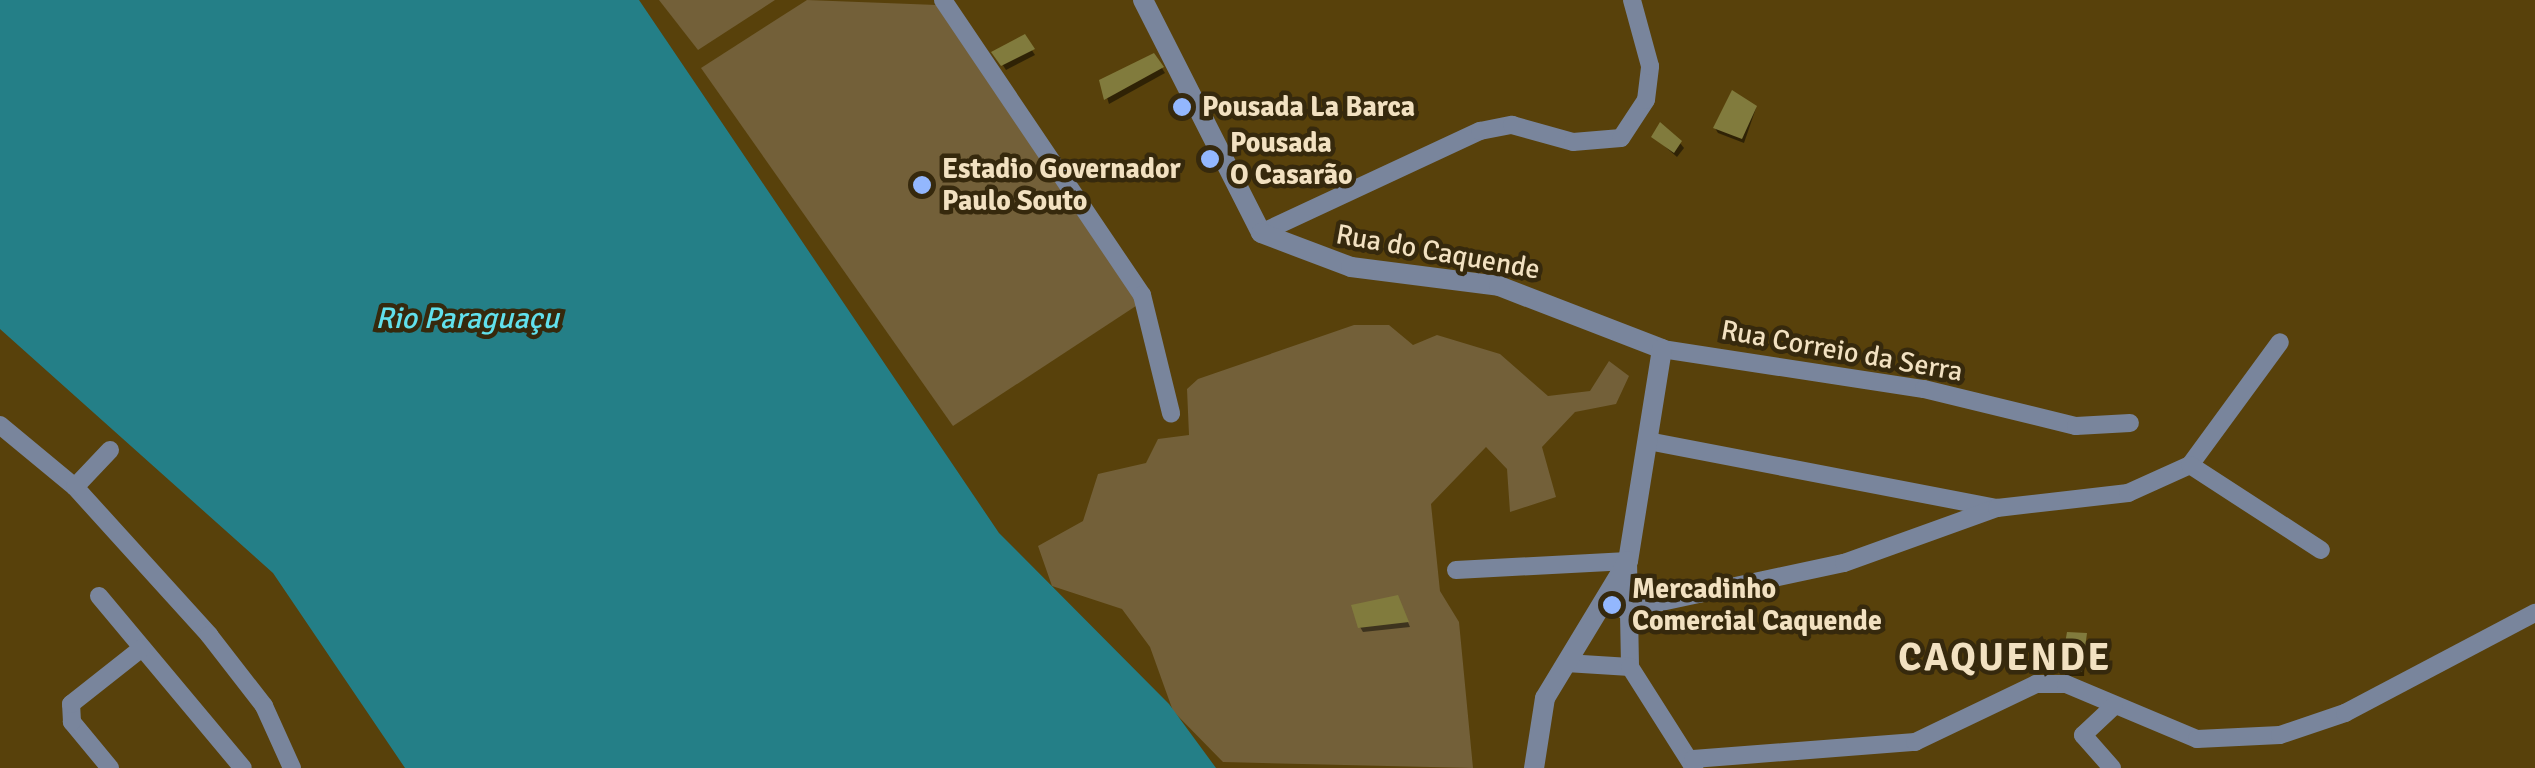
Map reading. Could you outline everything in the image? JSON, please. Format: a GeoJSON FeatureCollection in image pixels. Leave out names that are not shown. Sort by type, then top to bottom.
{"type":"FeatureCollection","features":[{"type":"Feature","properties":{"kind":"street"},"geometry":{"type":"LineString","coordinates":[[942,0],[1142,295],[1171,414]]}},
{"type":"Feature","properties":{"kind":"street"},"geometry":{"type":"LineString","coordinates":[[1143,0],[1261,233],[1480,132],[1512,125],[1573,142],[1621,138],[1646,100],[1650,66],[1632,0]]}},
{"type":"Feature","properties":{"kind":"street","name":"Rua do Caquende"},"geometry":{"type":"LineString","coordinates":[[1261,233],[1351,267],[1499,286],[1662,349]]}},
{"type":"Feature","properties":{"kind":"street"},"geometry":{"type":"LineString","coordinates":[[1624,610],[1844,563],[1997,508],[2128,493],[2190,465],[2280,342]]}},
{"type":"Feature","properties":{"kind":"street"},"geometry":{"type":"LineString","coordinates":[[1662,349],[1628,561],[1624,610],[1630,667],[1694,763],[1916,742],[2036,684],[2066,684],[2197,739],[2280,736],[2345,713],[2535,612]]}},
{"type":"Feature","properties":{"kind":"street","name":"Rua Correio da Serra"},"geometry":{"type":"LineString","coordinates":[[1662,349],[1924,389],[2021,418],[2130,423]]}},
{"type":"Feature","properties":{"kind":"street"},"geometry":{"type":"LineString","coordinates":[[0,426],[75,486],[246,680],[292,768]]}},
{"type":"Feature","properties":{"kind":"street"},"geometry":{"type":"LineString","coordinates":[[1648,440],[1997,508]]}},
{"type":"Feature","properties":{"kind":"street"},"geometry":{"type":"LineString","coordinates":[[75,486],[110,450]]}},
{"type":"Feature","properties":{"kind":"street"},"geometry":{"type":"LineString","coordinates":[[2190,465],[2321,550]]}},
{"type":"Feature","properties":{"kind":"street"},"geometry":{"type":"LineString","coordinates":[[1456,570],[1628,561]]}},
{"type":"Feature","properties":{"kind":"street"},"geometry":{"type":"LineString","coordinates":[[1534,768],[1546,698],[1628,561]]}},
{"type":"Feature","properties":{"kind":"street"},"geometry":{"type":"LineString","coordinates":[[98,596],[243,768]]}},
{"type":"Feature","properties":{"kind":"street"},"geometry":{"type":"LineString","coordinates":[[110,768],[72,722],[71,704],[142,648]]}},
{"type":"Feature","properties":{"kind":"street"},"geometry":{"type":"LineString","coordinates":[[1566,662],[1630,667]]}},
{"type":"Feature","properties":{"kind":"street"},"geometry":{"type":"LineString","coordinates":[[2112,768],[2082,735],[2114,706]]}},
{"type":"Feature","properties":{"kind":"shaded area"},"geometry":{"type":"Polygon","coordinates":[[[659,0],[775,0],[698,50],[659,0]]]}},
{"type":"Feature","properties":{"kind":"shaded area","name":"Estadio Governador Paulo Souto"},"geometry":{"type":"Polygon","coordinates":[[[807,0],[937,5],[1142,302],[953,426],[701,68],[807,0]]]}},
{"type":"Feature","properties":{"kind":"shaded area"},"geometry":{"type":"Polygon","coordinates":[[[1354,325],[1389,325],[1413,345],[1437,335],[1500,354],[1548,396],[1590,391],[1609,361],[1629,376],[1616,404],[1575,412],[1542,447],[1556,497],[1510,512],[1507,469],[1486,447],[1431,504],[1440,591],[1459,622],[1473,768],[1223,762],[1173,711],[1150,647],[1122,609],[1052,586],[1038,546],[1083,521],[1098,474],[1146,463],[1158,439],[1189,435],[1187,389],[1198,379],[1354,325]]]}},
{"type":"Feature","properties":{"kind":"water","name":"Rio Paraguaçu"},"geometry":{"type":"Polygon","coordinates":[[[0,0],[639,0],[999,533],[1169,704],[1216,768],[405,768],[273,573],[0,329],[0,0]]]}},
{"type":"Feature","properties":{"kind":"building"},"geometry":{"type":"Polygon","coordinates":[[[1025,34],[1035,49],[1001,66],[991,52],[1025,34]]]}},
{"type":"Feature","properties":{"kind":"building"},"geometry":{"type":"Polygon","coordinates":[[[1154,53],[1164,67],[1104,100],[1099,80],[1154,53]]]}},
{"type":"Feature","properties":{"kind":"building"},"geometry":{"type":"Polygon","coordinates":[[[1732,90],[1757,106],[1742,139],[1713,128],[1732,90]]]}},
{"type":"Feature","properties":{"kind":"building"},"geometry":{"type":"Polygon","coordinates":[[[1660,122],[1682,141],[1674,153],[1651,137],[1660,122]]]}},
{"type":"Feature","properties":{"kind":"building"},"geometry":{"type":"Polygon","coordinates":[[[1398,595],[1409,622],[1358,628],[1351,605],[1398,595]]]}},
{"type":"Feature","properties":{"kind":"building"},"geometry":{"type":"Polygon","coordinates":[[[2067,632],[2087,633],[2082,672],[2060,672],[2067,632]]]}},
{"type":"Feature","properties":{"kind":"place","name":"Pousada La Barca"},"geometry":{"type":"Point","coordinates":[1182,107]}},
{"type":"Feature","properties":{"kind":"place","name":"Pousada O Casarão"},"geometry":{"type":"Point","coordinates":[1210,159]}},
{"type":"Feature","properties":{"kind":"place","name":"Estadio Governador Paulo Souto"},"geometry":{"type":"Point","coordinates":[922,185]}},
{"type":"Feature","properties":{"kind":"place","name":"Mercadinho Comercial Caquende"},"geometry":{"type":"Point","coordinates":[1612,605]}},
{"type":"Feature","properties":{"kind":"district","name":"CAQUENDE"},"geometry":{"type":"Point","coordinates":[2005,658]}}]}
